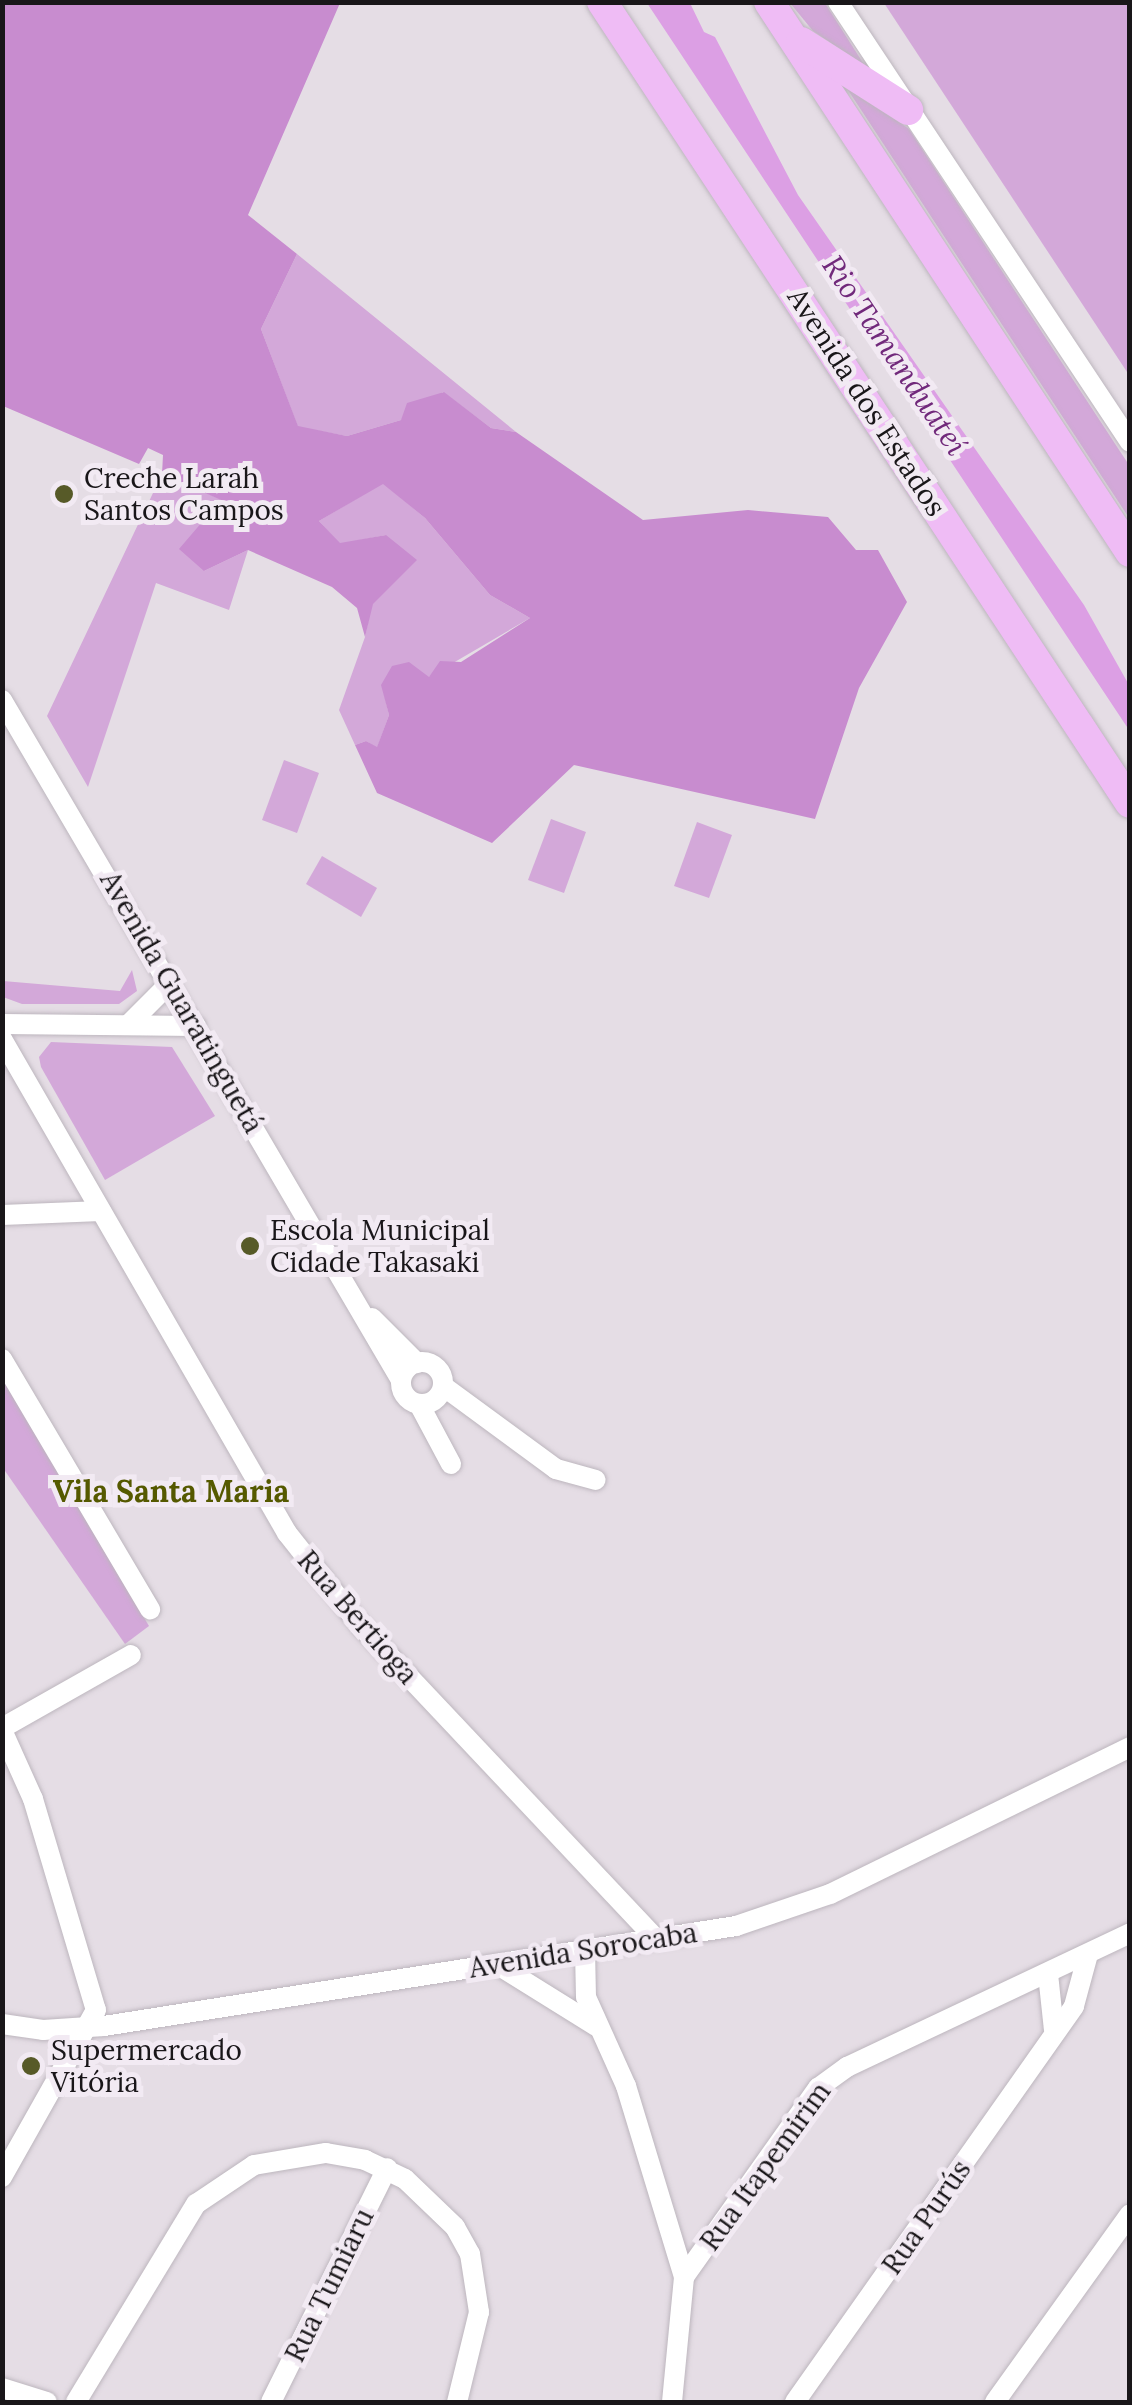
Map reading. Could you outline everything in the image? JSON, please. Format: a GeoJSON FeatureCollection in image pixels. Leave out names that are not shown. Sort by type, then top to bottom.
{"type":"FeatureCollection","features":[{"type":"Feature","properties":{"kind":"highway","name":"Avenida dos Estados"},"geometry":{"type":"LineString","coordinates":[[602,2],[1130,803]]}},
{"type":"Feature","properties":{"kind":"highway"},"geometry":{"type":"LineString","coordinates":[[770,2],[1130,552]]}},
{"type":"Feature","properties":{"kind":"highway"},"geometry":{"type":"LineString","coordinates":[[794,38],[908,110]]}},
{"type":"Feature","properties":{"kind":"street"},"geometry":{"type":"LineString","coordinates":[[838,2],[1130,442]]}},
{"type":"Feature","properties":{"kind":"street","name":"Avenida Guaratinguetá"},"geometry":{"type":"LineString","coordinates":[[2,700],[402,1380]]}},
{"type":"Feature","properties":{"kind":"street"},"geometry":{"type":"LineString","coordinates":[[129,1024],[171,982]]}},
{"type":"Feature","properties":{"kind":"street"},"geometry":{"type":"LineString","coordinates":[[2,1024],[196,1026]]}},
{"type":"Feature","properties":{"kind":"street","name":"Rua Bertioga"},"geometry":{"type":"LineString","coordinates":[[2,1040],[312,1566],[656,1940]]}},
{"type":"Feature","properties":{"kind":"street"},"geometry":{"type":"LineString","coordinates":[[2,1215],[101,1210]]}},
{"type":"Feature","properties":{"kind":"street","name":"Avenida Guaratinguetá"},"geometry":{"type":"LineString","coordinates":[[360,1306],[417,1363]]}},
{"type":"Feature","properties":{"kind":"street"},"geometry":{"type":"LineString","coordinates":[[2,1360],[150,1609]]}},
{"type":"Feature","properties":{"kind":"street"},"geometry":{"type":"LineString","coordinates":[[451,1464],[420,1404],[406,1396],[402,1380],[417,1363],[439,1371],[443,1386],[556,1469],[596,1480]]}},
{"type":"Feature","properties":{"kind":"street"},"geometry":{"type":"LineString","coordinates":[[420,1404],[435,1400],[443,1386]]}},
{"type":"Feature","properties":{"kind":"street"},"geometry":{"type":"LineString","coordinates":[[2,2177],[96,2010],[33,1799],[2,1729],[131,1655]]}},
{"type":"Feature","properties":{"kind":"street","name":"Avenida Sorocaba"},"geometry":{"type":"LineString","coordinates":[[2,2024],[86,2028],[736,1926],[830,1894],[1130,1746]]}},
{"type":"Feature","properties":{"kind":"street","name":"Rua Itapemirim"},"geometry":{"type":"LineString","coordinates":[[672,2402],[684,2277],[832,2074],[1130,1933]]}},
{"type":"Feature","properties":{"kind":"street"},"geometry":{"type":"LineString","coordinates":[[586,1950],[582,1980],[626,2086],[684,2277]]}},
{"type":"Feature","properties":{"kind":"street","name":"Rua Purús"},"geometry":{"type":"LineString","coordinates":[[795,2402],[1074,2006],[1088,1954]]}},
{"type":"Feature","properties":{"kind":"street"},"geometry":{"type":"LineString","coordinates":[[496,1964],[603,2032]]}},
{"type":"Feature","properties":{"kind":"street"},"geometry":{"type":"LineString","coordinates":[[1048,1974],[1054,2030]]}},
{"type":"Feature","properties":{"kind":"street"},"geometry":{"type":"LineString","coordinates":[[76,2402],[172,2236],[216,2185],[281,2156],[343,2154],[387,2168],[438,2208],[470,2254],[478,2327],[457,2402]]}},
{"type":"Feature","properties":{"kind":"street","name":"Rua Tumiaru"},"geometry":{"type":"LineString","coordinates":[[272,2402],[387,2168]]}},
{"type":"Feature","properties":{"kind":"street"},"geometry":{"type":"LineString","coordinates":[[995,2402],[1130,2214]]}},
{"type":"Feature","properties":{"kind":"street"},"geometry":{"type":"LineString","coordinates":[[2,2388],[47,2402]]}},
{"type":"Feature","properties":{"kind":"shaded area"},"geometry":{"type":"Polygon","coordinates":[[[2,3],[340,3],[248,215],[297,254],[261,329],[298,426],[347,436],[401,420],[407,403],[444,392],[491,428],[516,432],[643,520],[748,510],[828,517],[856,550],[878,550],[907,602],[859,688],[815,819],[574,765],[492,843],[377,793],[355,745],[366,741],[377,747],[389,715],[381,685],[392,666],[409,662],[429,677],[440,661],[461,662],[530,618],[490,595],[425,518],[383,484],[319,521],[340,543],[386,535],[417,560],[373,604],[365,637],[357,608],[332,587],[248,550],[204,571],[179,549],[221,500],[162,474],[163,455],[148,448],[139,464],[3,406],[2,3]]]}},
{"type":"Feature","properties":{"kind":"shaded area"},"geometry":{"type":"Polygon","coordinates":[[[790,3],[825,3],[865,66],[813,31],[790,3]]]}},
{"type":"Feature","properties":{"kind":"shaded area"},"geometry":{"type":"Polygon","coordinates":[[[884,3],[1129,3],[1129,375],[884,3]]]}},
{"type":"Feature","properties":{"kind":"shaded area"},"geometry":{"type":"Polygon","coordinates":[[[842,81],[909,129],[1129,465],[1129,518],[842,81]]]}},
{"type":"Feature","properties":{"kind":"shaded area"},"geometry":{"type":"Polygon","coordinates":[[[297,254],[516,432],[491,428],[443,392],[401,420],[347,436],[298,427],[261,329],[297,254]]]}},
{"type":"Feature","properties":{"kind":"shaded area"},"geometry":{"type":"Polygon","coordinates":[[[162,474],[222,500],[204,571],[248,550],[229,610],[156,583],[88,787],[47,716],[162,474]]]}},
{"type":"Feature","properties":{"kind":"shaded area"},"geometry":{"type":"Polygon","coordinates":[[[383,483],[425,518],[490,595],[530,618],[429,677],[382,685],[389,715],[377,748],[366,741],[355,745],[339,710],[365,637],[386,535],[340,544],[319,521],[383,483]]]}},
{"type":"Feature","properties":{"kind":"shaded area"},"geometry":{"type":"Polygon","coordinates":[[[284,760],[319,773],[297,833],[262,820],[284,760]]]}},
{"type":"Feature","properties":{"kind":"shaded area"},"geometry":{"type":"Polygon","coordinates":[[[551,819],[586,832],[564,893],[528,880],[551,819]]]}},
{"type":"Feature","properties":{"kind":"shaded area"},"geometry":{"type":"Polygon","coordinates":[[[697,822],[732,835],[709,898],[674,886],[697,822]]]}},
{"type":"Feature","properties":{"kind":"shaded area"},"geometry":{"type":"Polygon","coordinates":[[[322,856],[377,888],[361,917],[306,884],[322,856]]]}},
{"type":"Feature","properties":{"kind":"shaded area"},"geometry":{"type":"Polygon","coordinates":[[[132,970],[137,991],[119,1004],[22,1004],[3,997],[3,981],[120,991],[132,970]]]}},
{"type":"Feature","properties":{"kind":"shaded area"},"geometry":{"type":"Polygon","coordinates":[[[51,1042],[172,1047],[215,1116],[105,1180],[41,1067],[39,1057],[51,1042]]]}},
{"type":"Feature","properties":{"kind":"shaded area"},"geometry":{"type":"Polygon","coordinates":[[[2,1377],[149,1626],[125,1644],[3,1468],[2,1377]]]}},
{"type":"Feature","properties":{"kind":"water","name":"Rio Tamanduateí"},"geometry":{"type":"Polygon","coordinates":[[[647,3],[690,3],[704,32],[715,37],[798,195],[1084,605],[1129,685],[1129,730],[647,3]]]}},
{"type":"Feature","properties":{"kind":"place","name":"Creche Larah Santos Campos"},"geometry":{"type":"Point","coordinates":[64,494]}},
{"type":"Feature","properties":{"kind":"place","name":"Escola Municipal Cidade Takasaki"},"geometry":{"type":"Point","coordinates":[250,1246]}},
{"type":"Feature","properties":{"kind":"place","name":"Supermercado Vitória"},"geometry":{"type":"Point","coordinates":[31,2066]}},
{"type":"Feature","properties":{"kind":"district","name":"Vila Santa Maria"},"geometry":{"type":"Point","coordinates":[171,1491]}}]}
